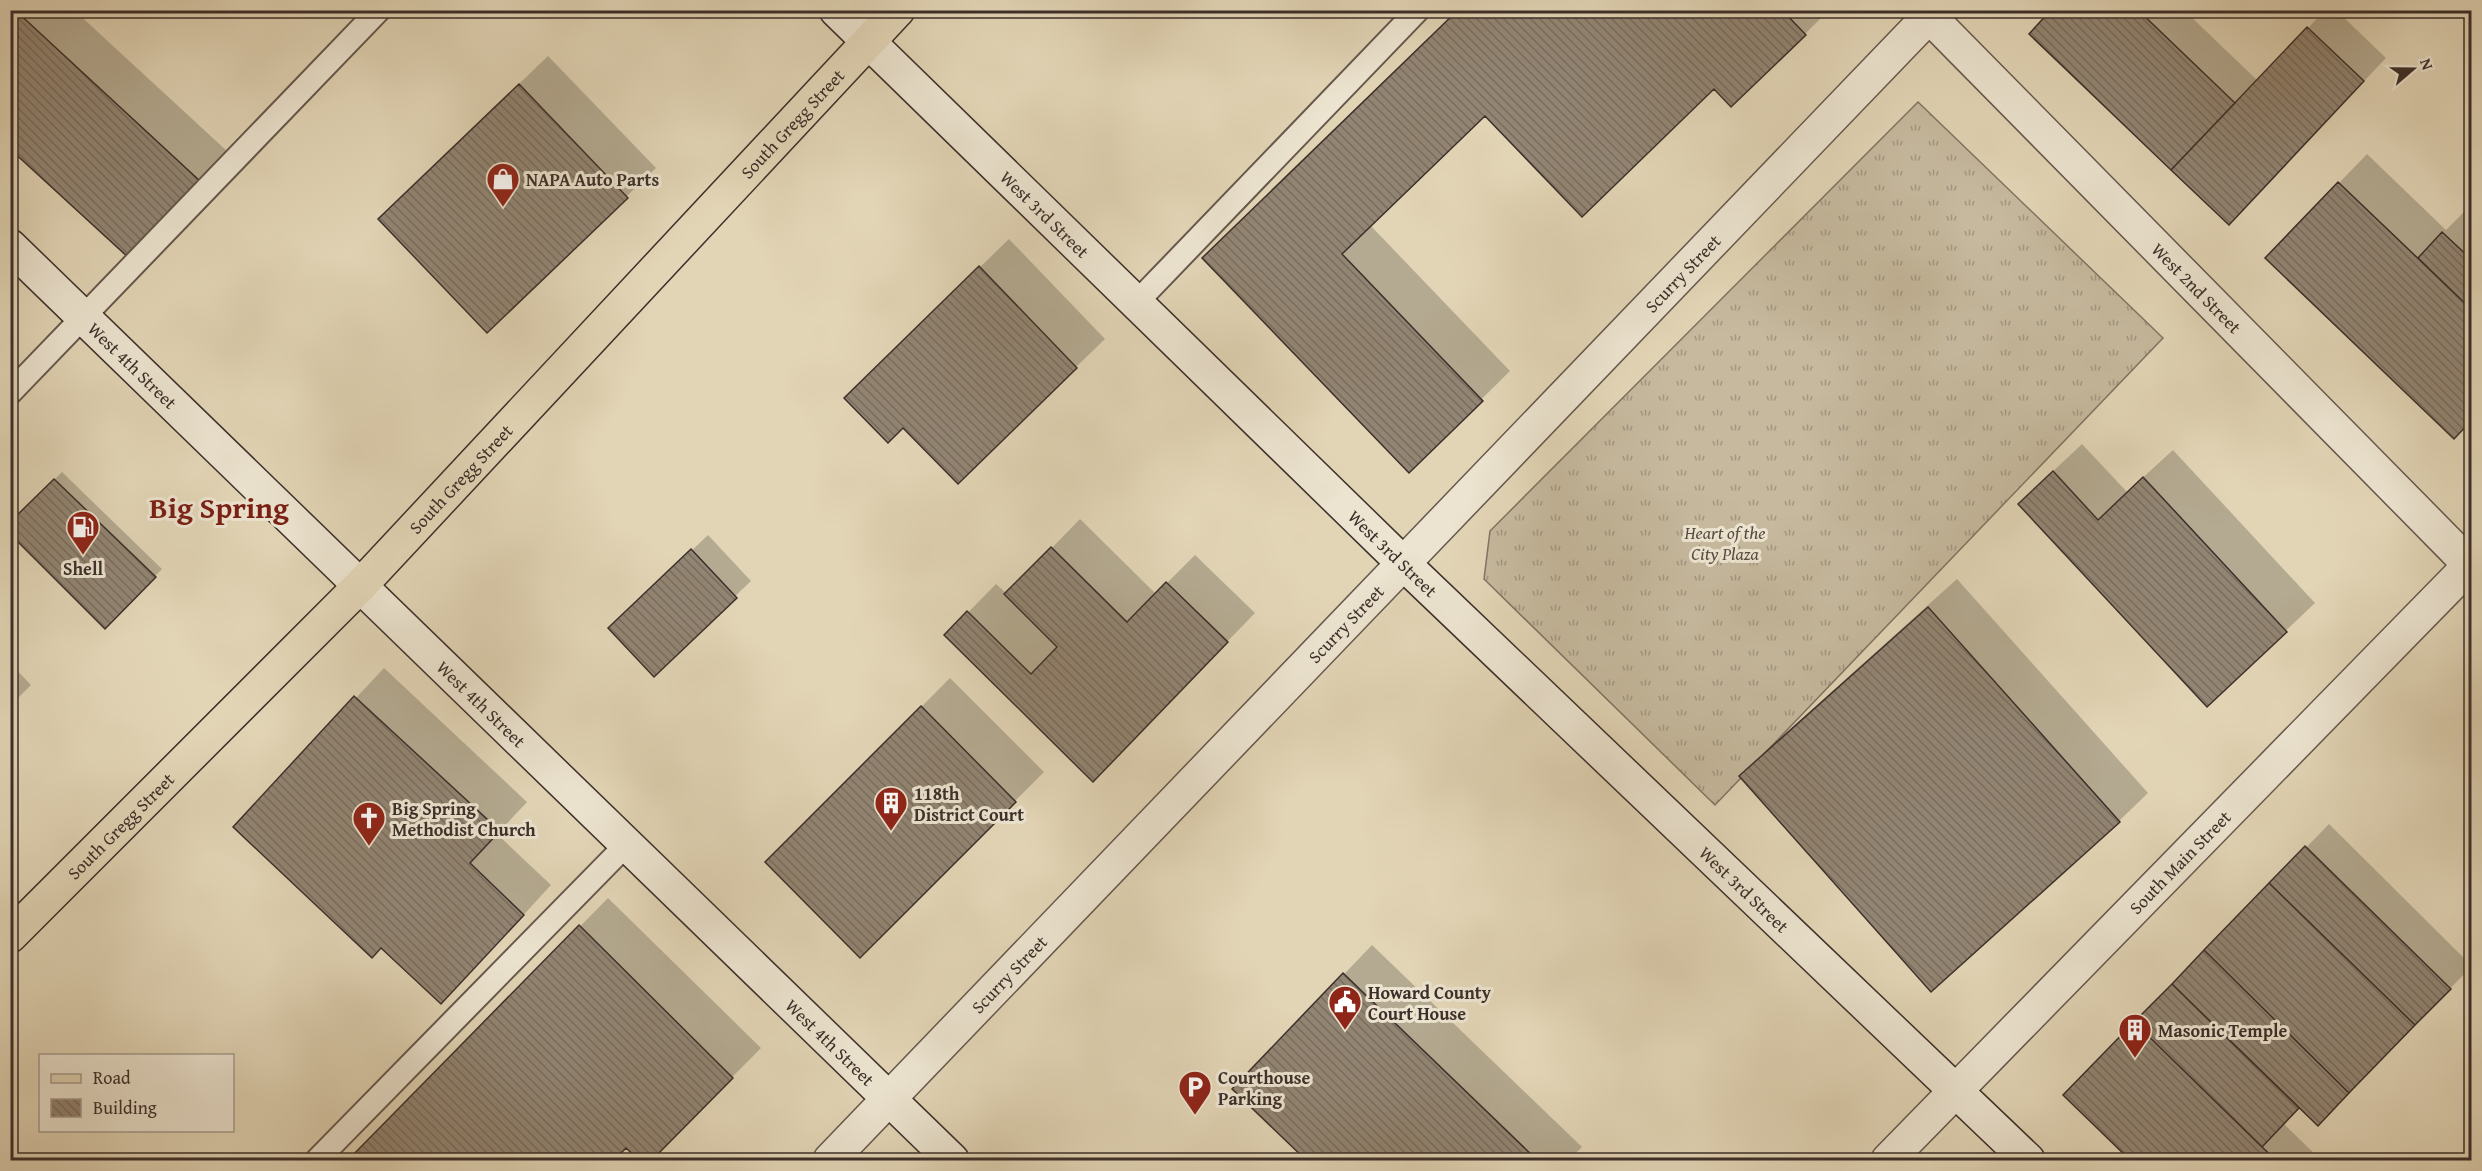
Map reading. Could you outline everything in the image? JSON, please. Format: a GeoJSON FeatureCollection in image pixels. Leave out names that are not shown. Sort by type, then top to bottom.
{"type":"FeatureCollection","features":[{"type":"Feature","properties":{"kind":"main road","name":"South Gregg Street"},"geometry":{"type":"LineString","coordinates":[[10,936],[360,586],[898,10]]}},
{"type":"Feature","properties":{"kind":"street","name":"West 3rd Street"},"geometry":{"type":"LineString","coordinates":[[836,10],[1404,564],[2028,1161]]}},
{"type":"Feature","properties":{"kind":"street","name":"Scurry Street"},"geometry":{"type":"LineString","coordinates":[[830,1161],[1929,13]]}},
{"type":"Feature","properties":{"kind":"street","name":"West 2nd Street"},"geometry":{"type":"LineString","coordinates":[[1929,13],[2471,565]]}},
{"type":"Feature","properties":{"kind":"street","name":"West 4th Street"},"geometry":{"type":"LineString","coordinates":[[10,246],[952,1161]]}},
{"type":"Feature","properties":{"kind":"street","name":"South Main Street"},"geometry":{"type":"LineString","coordinates":[[1888,1161],[2471,565]]}},
{"type":"Feature","properties":{"kind":"lane"},"geometry":{"type":"LineString","coordinates":[[10,393],[379,10]]}},
{"type":"Feature","properties":{"kind":"lane"},"geometry":{"type":"LineString","coordinates":[[1137,303],[1418,10]]}},
{"type":"Feature","properties":{"kind":"lane"},"geometry":{"type":"LineString","coordinates":[[317,1161],[627,844]]}},
{"type":"Feature","properties":{"kind":"green space","name":"Heart of the City Plaza"},"geometry":{"type":"Polygon","coordinates":[[[1918,102],[2163,338],[1715,805],[1484,579],[1490,531],[1918,102]]]}},
{"type":"Feature","properties":{"kind":"building"},"geometry":{"type":"Polygon","coordinates":[[[10,10],[15,10],[201,182],[130,259],[10,149],[10,10]]]}},
{"type":"Feature","properties":{"kind":"building"},"geometry":{"type":"Polygon","coordinates":[[[1458,10],[1782,10],[1806,35],[1731,107],[1714,89],[1582,217],[1485,116],[1342,254],[1483,401],[1409,473],[1202,258],[1458,10]]]}},
{"type":"Feature","properties":{"kind":"building"},"geometry":{"type":"Polygon","coordinates":[[[2051,10],[2138,10],[2235,103],[2171,170],[2029,34],[2051,10]]]}},
{"type":"Feature","properties":{"kind":"building"},"geometry":{"type":"Polygon","coordinates":[[[2307,27],[2364,81],[2229,225],[2171,170],[2307,27]]]}},
{"type":"Feature","properties":{"kind":"building","name":"NAPA Auto Parts"},"geometry":{"type":"Polygon","coordinates":[[[519,84],[628,198],[487,333],[378,219],[519,84]]]}},
{"type":"Feature","properties":{"kind":"building"},"geometry":{"type":"Polygon","coordinates":[[[2338,182],[2472,310],[2472,420],[2454,439],[2265,258],[2338,182]]]}},
{"type":"Feature","properties":{"kind":"building"},"geometry":{"type":"Polygon","coordinates":[[[2442,232],[2472,260],[2472,310],[2418,258],[2442,232]]]}},
{"type":"Feature","properties":{"kind":"building"},"geometry":{"type":"Polygon","coordinates":[[[979,266],[1077,368],[958,484],[903,428],[888,443],[844,398],[979,266]]]}},
{"type":"Feature","properties":{"kind":"building"},"geometry":{"type":"Polygon","coordinates":[[[2053,471],[2098,520],[2143,477],[2287,632],[2207,707],[2018,504],[2053,471]]]}},
{"type":"Feature","properties":{"kind":"building","name":"Shell"},"geometry":{"type":"Polygon","coordinates":[[[54,479],[156,577],[105,629],[10,534],[10,522],[54,479]]]}},
{"type":"Feature","properties":{"kind":"building"},"geometry":{"type":"Polygon","coordinates":[[[1051,547],[1127,622],[1166,582],[1228,642],[1093,782],[944,635],[967,611],[1031,674],[1057,647],[1004,594],[1051,547]]]}},
{"type":"Feature","properties":{"kind":"building"},"geometry":{"type":"Polygon","coordinates":[[[691,549],[737,598],[654,677],[608,628],[691,549]]]}},
{"type":"Feature","properties":{"kind":"building"},"geometry":{"type":"Polygon","coordinates":[[[1928,607],[2120,822],[1931,992],[1739,776],[1928,607]]]}},
{"type":"Feature","properties":{"kind":"building","name":"Big Spring Methodist Church"},"geometry":{"type":"Polygon","coordinates":[[[354,696],[500,831],[470,863],[524,915],[441,1004],[381,948],[372,958],[233,827],[354,696]]]}},
{"type":"Feature","properties":{"kind":"building","name":"118th District Court"},"geometry":{"type":"Polygon","coordinates":[[[921,706],[1016,802],[860,958],[765,862],[921,706]]]}},
{"type":"Feature","properties":{"kind":"building"},"geometry":{"type":"Polygon","coordinates":[[[2305,846],[2451,989],[2415,1025],[2269,883],[2305,846]]]}},
{"type":"Feature","properties":{"kind":"building"},"geometry":{"type":"Polygon","coordinates":[[[2269,883],[2415,1025],[2349,1093],[2204,950],[2269,883]]]}},
{"type":"Feature","properties":{"kind":"building"},"geometry":{"type":"Polygon","coordinates":[[[579,925],[733,1078],[652,1160],[639,1160],[626,1148],[614,1160],[348,1160],[579,925]]]}},
{"type":"Feature","properties":{"kind":"building"},"geometry":{"type":"Polygon","coordinates":[[[2204,950],[2349,1093],[2318,1126],[2172,984],[2204,950]]]}},
{"type":"Feature","properties":{"kind":"building","name":"Howard County Court House"},"geometry":{"type":"Polygon","coordinates":[[[1343,973],[1537,1160],[1306,1160],[1232,1089],[1343,973]]]}},
{"type":"Feature","properties":{"kind":"building"},"geometry":{"type":"Polygon","coordinates":[[[2172,984],[2299,1108],[2262,1147],[2134,1022],[2172,984]]]}},
{"type":"Feature","properties":{"kind":"building","name":"Masonic Temple"},"geometry":{"type":"Polygon","coordinates":[[[2134,1022],[2276,1160],[2130,1160],[2063,1095],[2134,1022]]]}},
{"type":"Feature","properties":{"kind":"place","name":"NAPA Auto Parts"},"geometry":{"type":"Point","coordinates":[503,208]}},
{"type":"Feature","properties":{"kind":"place","name":"Shell"},"geometry":{"type":"Point","coordinates":[83,556]}},
{"type":"Feature","properties":{"kind":"place","name":"118th District Court"},"geometry":{"type":"Point","coordinates":[891,832]}},
{"type":"Feature","properties":{"kind":"place","name":"Big Spring Methodist Church"},"geometry":{"type":"Point","coordinates":[369,847]}},
{"type":"Feature","properties":{"kind":"place","name":"Howard County Court House"},"geometry":{"type":"Point","coordinates":[1345,1031]}},
{"type":"Feature","properties":{"kind":"place","name":"Masonic Temple"},"geometry":{"type":"Point","coordinates":[2135,1059]}},
{"type":"Feature","properties":{"kind":"place","name":"Courthouse Parking"},"geometry":{"type":"Point","coordinates":[1195,1116]}},
{"type":"Feature","properties":{"kind":"district","name":"Big Spring"},"geometry":{"type":"Point","coordinates":[219,507]}}]}
